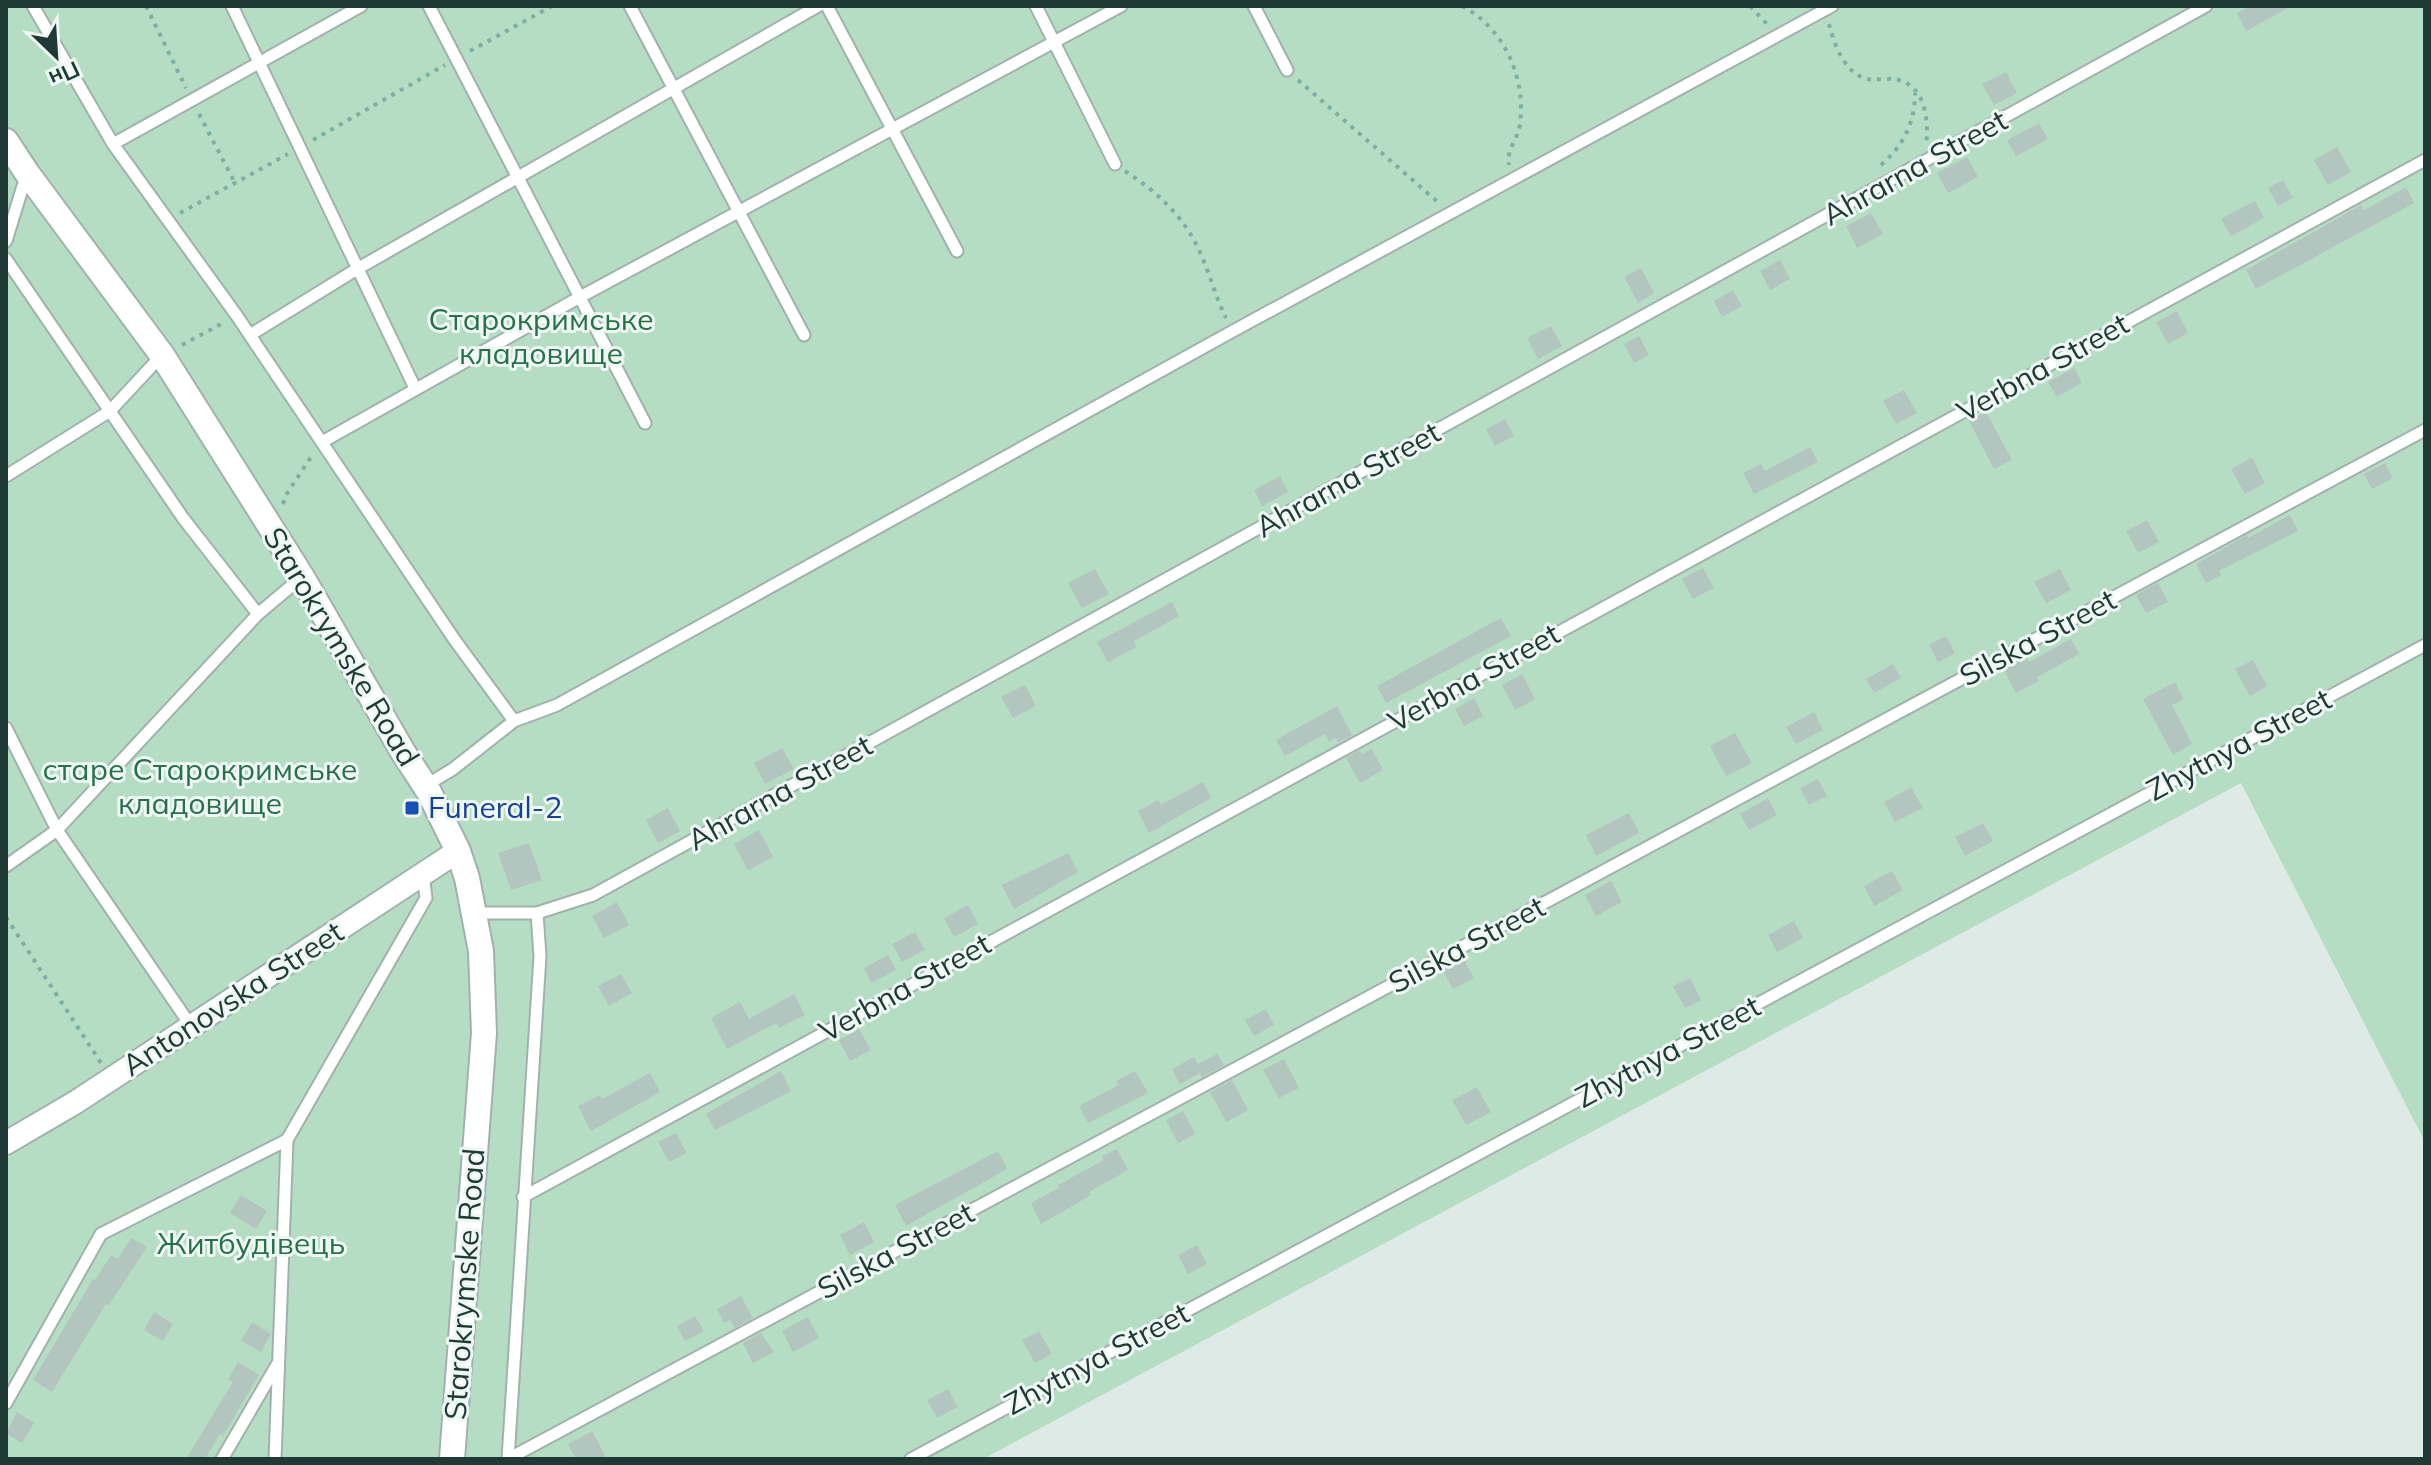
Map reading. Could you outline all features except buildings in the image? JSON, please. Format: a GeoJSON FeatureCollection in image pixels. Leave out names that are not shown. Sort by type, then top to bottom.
{"type":"FeatureCollection","features":[{"type":"Feature","properties":{"kind":"street","name":"Starokrymske Road"},"geometry":{"type":"LineString","coordinates":[[6,141],[162,355],[302,577],[425,786],[458,851],[476,913],[481,951],[484,1033],[452,1459]]}},
{"type":"Feature","properties":{"kind":"street","name":"Antonovska Street"},"geometry":{"type":"LineString","coordinates":[[6,1143],[111,1079],[458,851]]}},
{"type":"Feature","properties":{"kind":"lane"},"geometry":{"type":"LineString","coordinates":[[33,6],[113,144],[237,316],[454,639],[514,721]]}},
{"type":"Feature","properties":{"kind":"lane"},"geometry":{"type":"LineString","coordinates":[[232,6],[415,388]]}},
{"type":"Feature","properties":{"kind":"lane"},"geometry":{"type":"LineString","coordinates":[[113,144],[361,6]]}},
{"type":"Feature","properties":{"kind":"lane"},"geometry":{"type":"LineString","coordinates":[[429,6],[645,423]]}},
{"type":"Feature","properties":{"kind":"lane"},"geometry":{"type":"LineString","coordinates":[[630,6],[804,335]]}},
{"type":"Feature","properties":{"kind":"lane"},"geometry":{"type":"LineString","coordinates":[[250,335],[357,269],[818,6]]}},
{"type":"Feature","properties":{"kind":"lane"},"geometry":{"type":"LineString","coordinates":[[827,6],[957,251]]}},
{"type":"Feature","properties":{"kind":"lane"},"geometry":{"type":"LineString","coordinates":[[1036,6],[1115,164]]}},
{"type":"Feature","properties":{"kind":"lane"},"geometry":{"type":"LineString","coordinates":[[322,442],[580,297],[1121,6]]}},
{"type":"Feature","properties":{"kind":"lane"},"geometry":{"type":"LineString","coordinates":[[1254,6],[1287,70]]}},
{"type":"Feature","properties":{"kind":"lane","name":"Ahrarna Street"},"geometry":{"type":"LineString","coordinates":[[476,913],[537,913],[593,895],[2206,6]]}},
{"type":"Feature","properties":{"kind":"lane"},"geometry":{"type":"LineString","coordinates":[[425,786],[453,769],[514,721],[557,705],[1233,331],[1828,8]]}},
{"type":"Feature","properties":{"kind":"lane","name":"Verbna Street"},"geometry":{"type":"LineString","coordinates":[[523,1197],[2425,160]]}},
{"type":"Feature","properties":{"kind":"lane"},"geometry":{"type":"LineString","coordinates":[[6,241],[27,173]]}},
{"type":"Feature","properties":{"kind":"lane"},"geometry":{"type":"LineString","coordinates":[[6,259],[183,518],[258,614]]}},
{"type":"Feature","properties":{"kind":"lane"},"geometry":{"type":"LineString","coordinates":[[6,476],[110,411],[162,355]]}},
{"type":"Feature","properties":{"kind":"lane","name":"Silska Street"},"geometry":{"type":"LineString","coordinates":[[508,1459],[2425,430]]}},
{"type":"Feature","properties":{"kind":"lane"},"geometry":{"type":"LineString","coordinates":[[6,866],[57,830],[258,614],[302,577]]}},
{"type":"Feature","properties":{"kind":"lane","name":"Zhytnya Street"},"geometry":{"type":"LineString","coordinates":[[911,1459],[2425,645]]}},
{"type":"Feature","properties":{"kind":"lane"},"geometry":{"type":"LineString","coordinates":[[6,728],[57,830],[191,1026]]}},
{"type":"Feature","properties":{"kind":"lane"},"geometry":{"type":"LineString","coordinates":[[275,1459],[287,1140],[426,898],[423,874]]}},
{"type":"Feature","properties":{"kind":"lane"},"geometry":{"type":"LineString","coordinates":[[508,1459],[540,956],[537,913]]}},
{"type":"Feature","properties":{"kind":"lane"},"geometry":{"type":"LineString","coordinates":[[6,1403],[101,1234],[287,1140]]}},
{"type":"Feature","properties":{"kind":"lane"},"geometry":{"type":"LineString","coordinates":[[222,1459],[280,1358]]}},
{"type":"Feature","properties":{"kind":"path"},"geometry":{"type":"LineString","coordinates":[[167,220],[552,6]]}},
{"type":"Feature","properties":{"kind":"path"},"geometry":{"type":"LineString","coordinates":[[1462,6],[1476,14],[1501,41],[1515,67],[1521,106],[1520,128],[1507,155],[1512,179]]}},
{"type":"Feature","properties":{"kind":"path"},"geometry":{"type":"LineString","coordinates":[[1750,6],[1779,35]]}},
{"type":"Feature","properties":{"kind":"path"},"geometry":{"type":"LineString","coordinates":[[1828,8],[1832,39],[1845,63],[1865,79],[1901,80],[1914,90],[1929,126],[1923,163]]}},
{"type":"Feature","properties":{"kind":"path"},"geometry":{"type":"LineString","coordinates":[[1287,70],[1435,198],[1447,215]]}},
{"type":"Feature","properties":{"kind":"path"},"geometry":{"type":"LineString","coordinates":[[1873,173],[1890,157],[1907,132],[1915,113],[1914,90]]}},
{"type":"Feature","properties":{"kind":"path"},"geometry":{"type":"LineString","coordinates":[[1115,164],[1155,192],[1177,215],[1195,243],[1233,331]]}},
{"type":"Feature","properties":{"kind":"path"},"geometry":{"type":"LineString","coordinates":[[162,355],[237,316]]}},
{"type":"Feature","properties":{"kind":"path"},"geometry":{"type":"LineString","coordinates":[[268,526],[279,517],[286,495],[322,442]]}},
{"type":"Feature","properties":{"kind":"path"},"geometry":{"type":"LineString","coordinates":[[6,917],[111,1079]]}},
{"type":"Feature","properties":{"kind":"green space"},"geometry":{"type":"Polygon","coordinates":[[[6,6],[2425,6],[2425,1142],[2241,783],[983,1459],[6,1459],[6,6]]]}},
{"type":"Feature","properties":{"kind":"place","name":"Funeral-2"},"geometry":{"type":"Point","coordinates":[412,808]}},
{"type":"Feature","properties":{"kind":"park label","name":"Старокримське кладовище"},"geometry":{"type":"Point","coordinates":[541,337]}},
{"type":"Feature","properties":{"kind":"park label","name":"старе Старокримське кладовище"},"geometry":{"type":"Point","coordinates":[200,787]}},
{"type":"Feature","properties":{"kind":"park label","name":"Житбудівець"},"geometry":{"type":"Point","coordinates":[251,1244]}}]}
